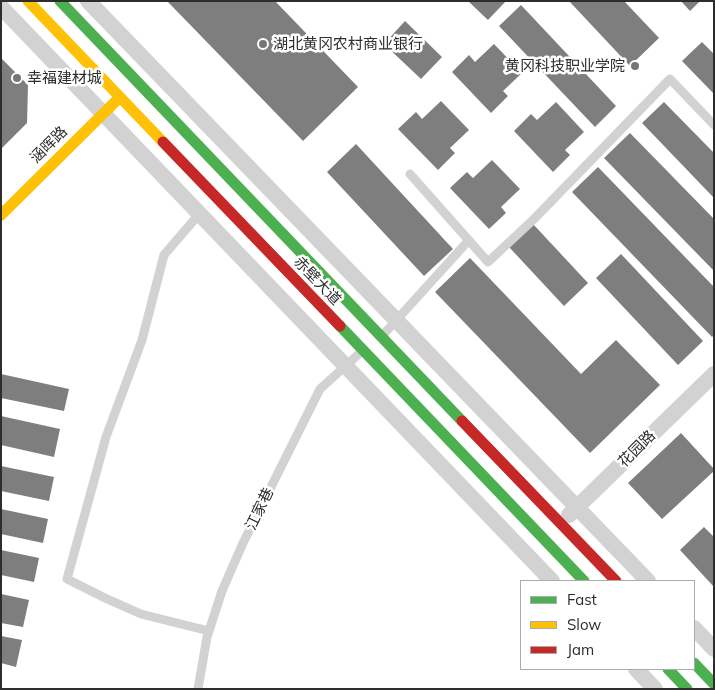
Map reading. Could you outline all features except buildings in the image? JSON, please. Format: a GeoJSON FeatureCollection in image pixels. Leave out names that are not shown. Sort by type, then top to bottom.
{"type":"FeatureCollection","features":[{"type":"Feature","properties":{"kind":"main road","name":"赤壁大道"},"geometry":{"type":"LineString","coordinates":[[28,1],[583,580]]}},
{"type":"Feature","properties":{"kind":"main road","name":"赤壁大道"},"geometry":{"type":"LineString","coordinates":[[60,1],[615,580]]}},
{"type":"Feature","properties":{"kind":"main road","name":"涵晖路"},"geometry":{"type":"LineString","coordinates":[[1,215],[120,97]]}},
{"type":"Feature","properties":{"kind":"main road"},"geometry":{"type":"LineString","coordinates":[[695,664],[714,684]]}},
{"type":"Feature","properties":{"kind":"main road"},"geometry":{"type":"LineString","coordinates":[[669,670],[687,689]]}},
{"type":"Feature","properties":{"kind":"street"},"geometry":{"type":"LineString","coordinates":[[88,1],[647,580]]}},
{"type":"Feature","properties":{"kind":"street"},"geometry":{"type":"LineString","coordinates":[[1,7],[551,580]]}},
{"type":"Feature","properties":{"kind":"street","name":"花园路"},"geometry":{"type":"LineString","coordinates":[[560,524],[714,374]]}},
{"type":"Feature","properties":{"kind":"street"},"geometry":{"type":"LineString","coordinates":[[695,629],[714,649]]}},
{"type":"Feature","properties":{"kind":"street"},"geometry":{"type":"LineString","coordinates":[[637,670],[655,689]]}},
{"type":"Feature","properties":{"kind":"lane"},"geometry":{"type":"LineString","coordinates":[[410,174],[488,262],[534,219],[670,79],[714,125]]}},
{"type":"Feature","properties":{"kind":"lane"},"geometry":{"type":"LineString","coordinates":[[200,214],[164,255],[142,340],[106,437],[67,579],[141,614],[209,631]]}},
{"type":"Feature","properties":{"kind":"lane"},"geometry":{"type":"LineString","coordinates":[[382,336],[469,240]]}},
{"type":"Feature","properties":{"kind":"lane","name":"江家巷"},"geometry":{"type":"LineString","coordinates":[[198,689],[209,631],[222,591],[243,543],[320,389],[362,350]]}},
{"type":"Feature","properties":{"kind":"traffic: fast"},"geometry":{"type":"LineString","coordinates":[[60,1],[462,421]]}},
{"type":"Feature","properties":{"kind":"traffic: fast"},"geometry":{"type":"LineString","coordinates":[[340,326],[583,580]]}},
{"type":"Feature","properties":{"kind":"traffic: fast"},"geometry":{"type":"LineString","coordinates":[[695,664],[714,684]]}},
{"type":"Feature","properties":{"kind":"traffic: fast"},"geometry":{"type":"LineString","coordinates":[[669,670],[687,689]]}},
{"type":"Feature","properties":{"kind":"traffic: slow"},"geometry":{"type":"LineString","coordinates":[[28,1],[163,142]]}},
{"type":"Feature","properties":{"kind":"traffic: slow"},"geometry":{"type":"LineString","coordinates":[[1,215],[120,97]]}},
{"type":"Feature","properties":{"kind":"traffic: jam"},"geometry":{"type":"LineString","coordinates":[[163,142],[340,326]]}},
{"type":"Feature","properties":{"kind":"traffic: jam"},"geometry":{"type":"LineString","coordinates":[[462,421],[615,580]]}},
{"type":"Feature","properties":{"kind":"place","name":"湖北黄冈农村商业银行"},"geometry":{"type":"Point","coordinates":[263,44]}},
{"type":"Feature","properties":{"kind":"place","name":"黄冈科技职业学院"},"geometry":{"type":"Point","coordinates":[635,66]}},
{"type":"Feature","properties":{"kind":"place","name":"幸福建材城"},"geometry":{"type":"Point","coordinates":[17,78]}}]}
